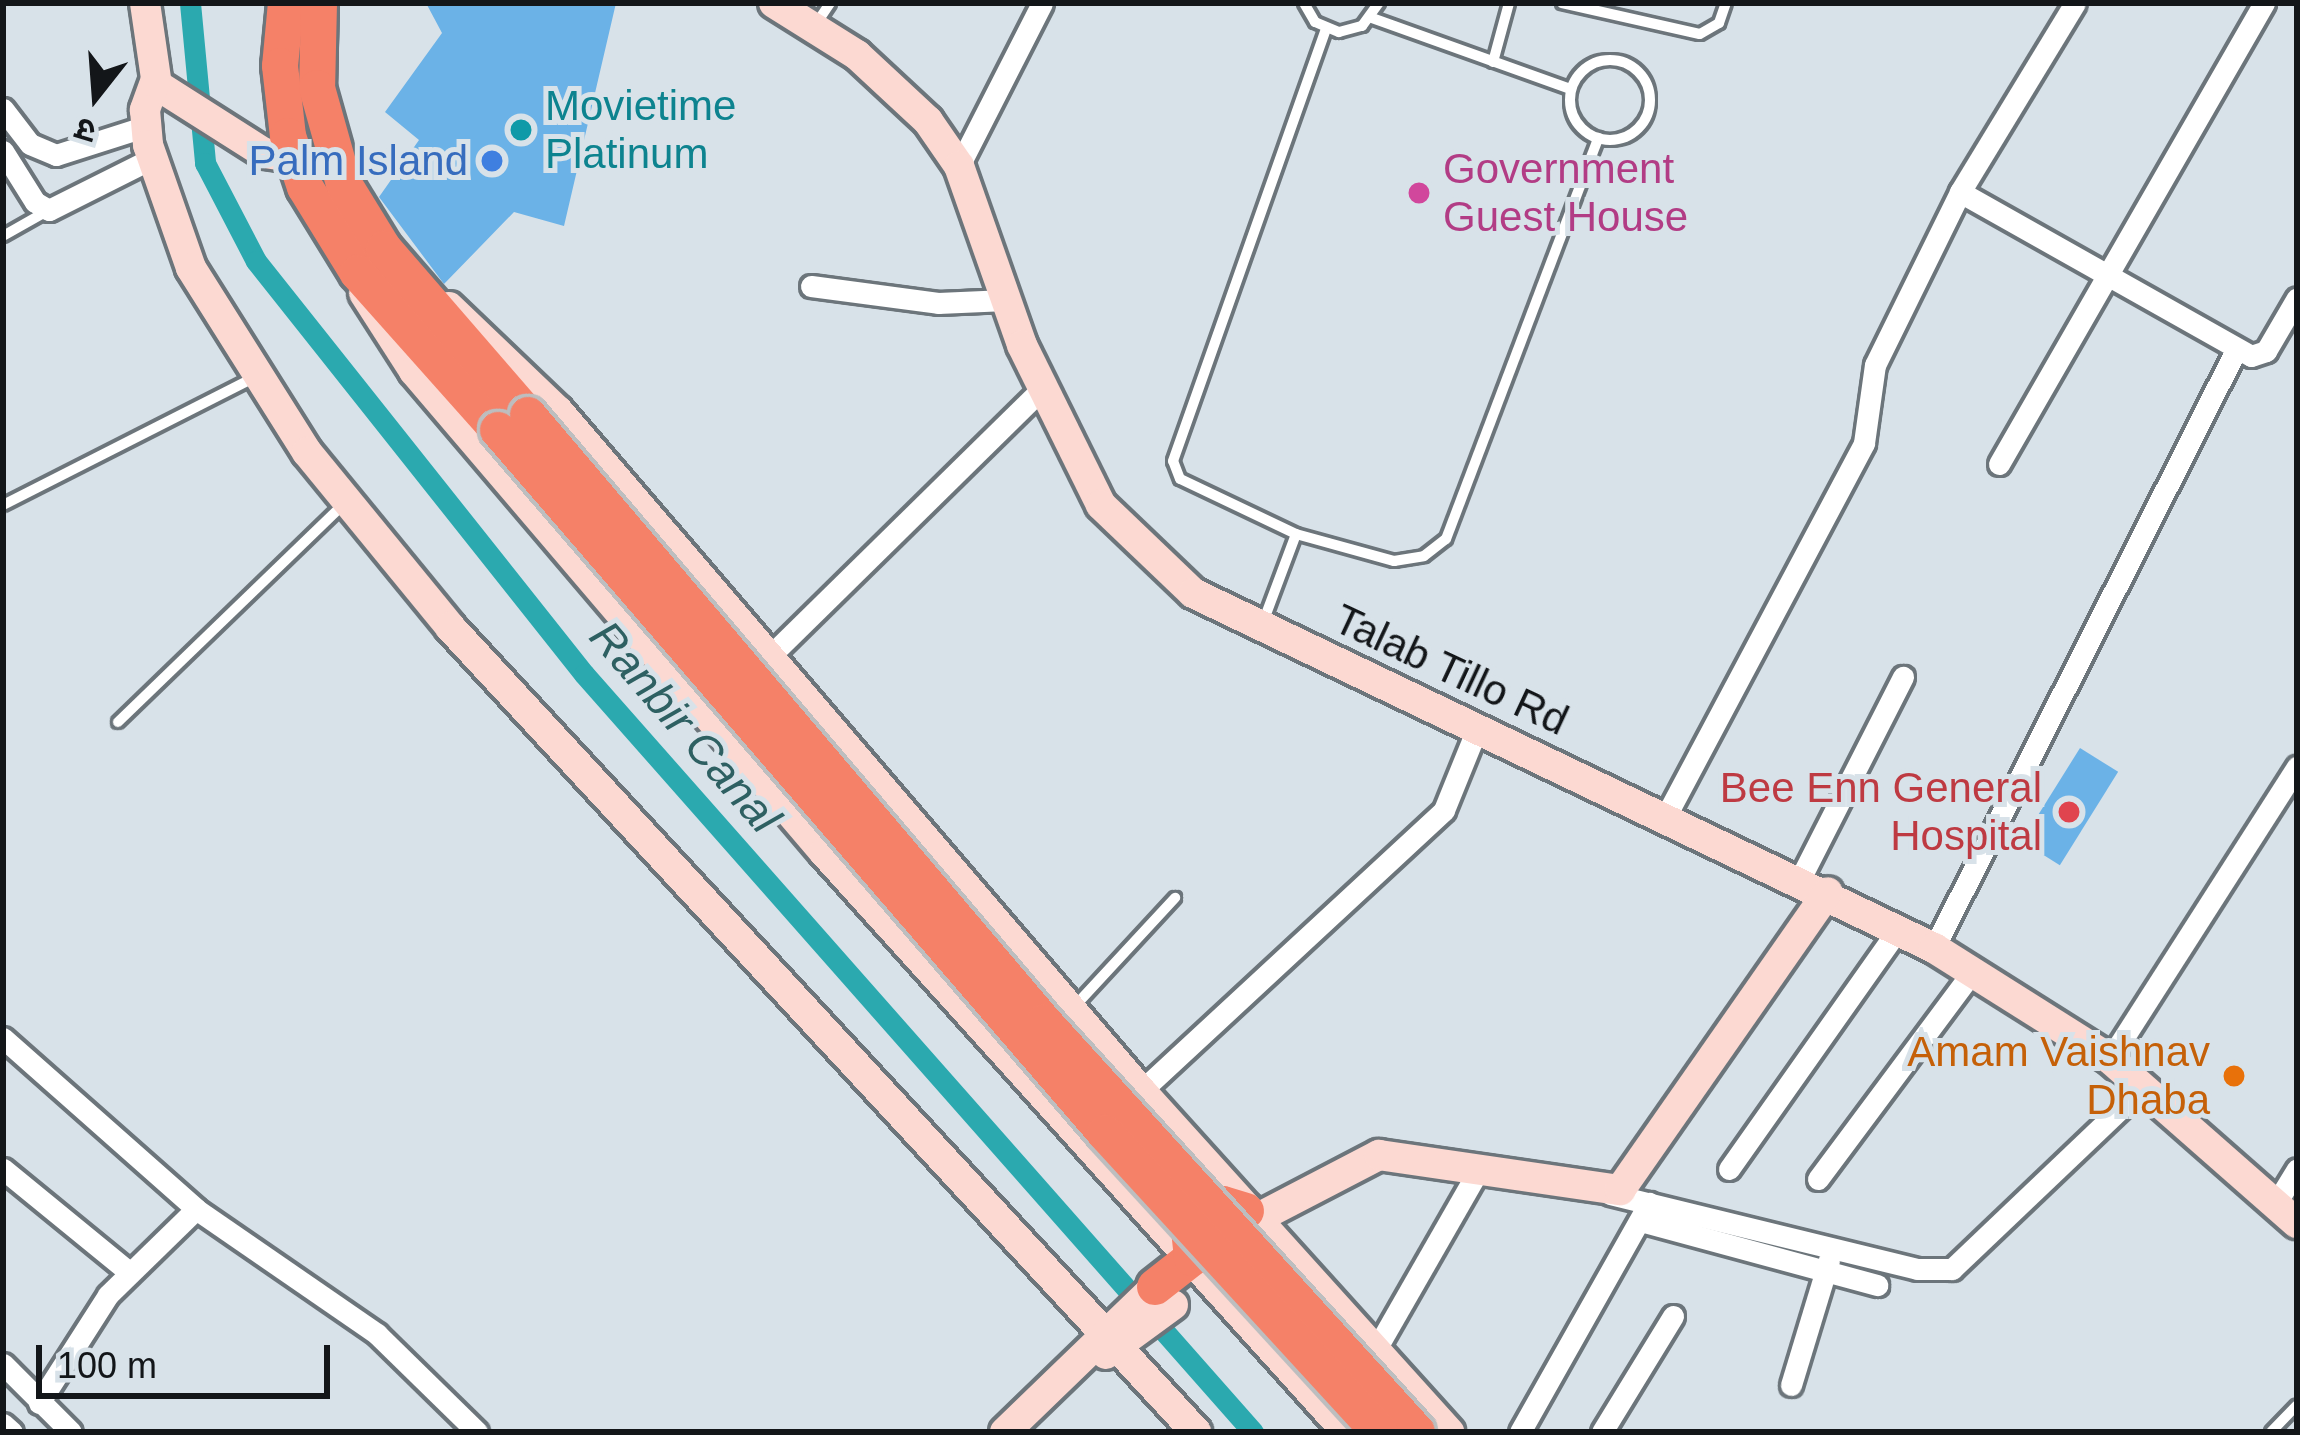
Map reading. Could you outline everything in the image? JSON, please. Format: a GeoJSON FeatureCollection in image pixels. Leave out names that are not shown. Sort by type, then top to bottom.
{"type":"FeatureCollection","features":[{"type":"Feature","properties":{"kind":"highway"},"geometry":{"type":"LineString","coordinates":[[286,3],[280,66],[294,157],[358,273],[513,423],[1044,1022],[1418,1432]]}},
{"type":"Feature","properties":{"kind":"highway"},"geometry":{"type":"LineString","coordinates":[[320,3],[314,59],[329,146],[359,213],[513,423],[1105,1133],[1379,1432]]}},
{"type":"Feature","properties":{"kind":"highway"},"geometry":{"type":"LineString","coordinates":[[1164,1296],[1201,1267],[1249,1266],[1260,1244],[1250,1215],[1223,1204],[1202,1210],[1189,1229],[1201,1267]]}},
{"type":"Feature","properties":{"kind":"street"},"geometry":{"type":"LineString","coordinates":[[146,3],[165,89],[144,127],[191,268],[256,376],[346,502],[542,727],[1119,1336],[1196,1432]]}},
{"type":"Feature","properties":{"kind":"street","name":"Talab Tillo Rd"},"geometry":{"type":"LineString","coordinates":[[774,3],[822,15],[894,85],[958,166],[1042,388],[1101,505],[1136,547],[1193,593],[1476,731],[1667,814],[1934,948],[2110,1059],[2286,1214]]}},
{"type":"Feature","properties":{"kind":"street"},"geometry":{"type":"LineString","coordinates":[[958,166],[1042,3]]}},
{"type":"Feature","properties":{"kind":"street"},"geometry":{"type":"LineString","coordinates":[[1667,814],[1855,463],[1874,365],[1960,192],[2075,3]]}},
{"type":"Feature","properties":{"kind":"street"},"geometry":{"type":"LineString","coordinates":[[2000,464],[2264,3]]}},
{"type":"Feature","properties":{"kind":"street"},"geometry":{"type":"LineString","coordinates":[[165,89],[264,153],[294,157]]}},
{"type":"Feature","properties":{"kind":"street"},"geometry":{"type":"LineString","coordinates":[[3,109],[30,144],[56,155],[144,127]]}},
{"type":"Feature","properties":{"kind":"street"},"geometry":{"type":"LineString","coordinates":[[3,151],[34,202],[49,210],[151,159]]}},
{"type":"Feature","properties":{"kind":"street"},"geometry":{"type":"LineString","coordinates":[[1960,192],[2236,350],[2266,351],[2297,298]]}},
{"type":"Feature","properties":{"kind":"street"},"geometry":{"type":"LineString","coordinates":[[358,273],[377,320],[415,371],[839,869],[1347,1432]]}},
{"type":"Feature","properties":{"kind":"street"},"geometry":{"type":"LineString","coordinates":[[811,286],[916,302],[1006,300]]}},
{"type":"Feature","properties":{"kind":"street"},"geometry":{"type":"LineString","coordinates":[[425,300],[462,316],[514,365],[1141,1091],[1449,1432]]}},
{"type":"Feature","properties":{"kind":"street"},"geometry":{"type":"LineString","coordinates":[[1934,948],[2236,350]]}},
{"type":"Feature","properties":{"kind":"street"},"geometry":{"type":"LineString","coordinates":[[768,658],[1042,388]]}},
{"type":"Feature","properties":{"kind":"street"},"geometry":{"type":"LineString","coordinates":[[1800,879],[1903,677]]}},
{"type":"Feature","properties":{"kind":"street"},"geometry":{"type":"LineString","coordinates":[[1141,1091],[1444,810],[1476,731]]}},
{"type":"Feature","properties":{"kind":"street"},"geometry":{"type":"LineString","coordinates":[[2110,1059],[2246,856],[2297,767]]}},
{"type":"Feature","properties":{"kind":"street"},"geometry":{"type":"LineString","coordinates":[[1610,1194],[1633,1178],[1828,892]]}},
{"type":"Feature","properties":{"kind":"street"},"geometry":{"type":"LineString","coordinates":[[1729,1168],[1898,929]]}},
{"type":"Feature","properties":{"kind":"street"},"geometry":{"type":"LineString","coordinates":[[1818,1179],[1973,971]]}},
{"type":"Feature","properties":{"kind":"street"},"geometry":{"type":"LineString","coordinates":[[3,1038],[196,1209],[351,1312],[477,1432]]}},
{"type":"Feature","properties":{"kind":"street"},"geometry":{"type":"LineString","coordinates":[[1645,1212],[1765,1230],[1917,1269],[1952,1269],[2142,1088]]}},
{"type":"Feature","properties":{"kind":"street"},"geometry":{"type":"LineString","coordinates":[[1250,1215],[1378,1155],[1480,1168],[1610,1194],[1645,1212],[1759,1253],[1877,1285]]}},
{"type":"Feature","properties":{"kind":"street"},"geometry":{"type":"LineString","coordinates":[[1375,1351],[1480,1168]]}},
{"type":"Feature","properties":{"kind":"street"},"geometry":{"type":"LineString","coordinates":[[3,1169],[129,1272]]}},
{"type":"Feature","properties":{"kind":"street"},"geometry":{"type":"LineString","coordinates":[[2286,1214],[2297,1169]]}},
{"type":"Feature","properties":{"kind":"street"},"geometry":{"type":"LineString","coordinates":[[39,1403],[129,1272],[196,1209]]}},
{"type":"Feature","properties":{"kind":"street"},"geometry":{"type":"LineString","coordinates":[[1520,1432],[1645,1212]]}},
{"type":"Feature","properties":{"kind":"street"},"geometry":{"type":"LineString","coordinates":[[1759,1253],[1765,1230]]}},
{"type":"Feature","properties":{"kind":"street"},"geometry":{"type":"LineString","coordinates":[[1785,1261],[1791,1236]]}},
{"type":"Feature","properties":{"kind":"street"},"geometry":{"type":"LineString","coordinates":[[1790,1385],[1832,1246]]}},
{"type":"Feature","properties":{"kind":"street"},"geometry":{"type":"LineString","coordinates":[[1005,1432],[1164,1296]]}},
{"type":"Feature","properties":{"kind":"street"},"geometry":{"type":"LineString","coordinates":[[1602,1432],[1673,1316]]}},
{"type":"Feature","properties":{"kind":"street"},"geometry":{"type":"LineString","coordinates":[[1025,1432],[1119,1336]]}},
{"type":"Feature","properties":{"kind":"street"},"geometry":{"type":"LineString","coordinates":[[3,1364],[70,1432]]}},
{"type":"Feature","properties":{"kind":"street"},"geometry":{"type":"LineString","coordinates":[[3,1424],[12,1432]]}},
{"type":"Feature","properties":{"kind":"lane"},"geometry":{"type":"LineString","coordinates":[[1304,3],[1326,29],[1351,31],[1372,18],[1379,3]]}},
{"type":"Feature","properties":{"kind":"lane"},"geometry":{"type":"LineString","coordinates":[[1492,62],[1509,3]]}},
{"type":"Feature","properties":{"kind":"lane"},"geometry":{"type":"LineString","coordinates":[[1562,3],[1700,34],[1719,23],[1726,3]]}},
{"type":"Feature","properties":{"kind":"lane"},"geometry":{"type":"LineString","coordinates":[[1372,18],[1570,89]]}},
{"type":"Feature","properties":{"kind":"lane"},"geometry":{"type":"LineString","coordinates":[[1326,29],[1173,461],[1180,479],[1296,534],[1394,561],[1424,556],[1446,539],[1598,138]]}},
{"type":"Feature","properties":{"kind":"lane"},"geometry":{"type":"LineString","coordinates":[[1600,61],[1626,63],[1645,80],[1650,106],[1636,130],[1598,138],[1577,123],[1570,89],[1600,61]]}},
{"type":"Feature","properties":{"kind":"lane"},"geometry":{"type":"LineString","coordinates":[[3,236],[49,210]]}},
{"type":"Feature","properties":{"kind":"lane"},"geometry":{"type":"LineString","coordinates":[[3,505],[256,376]]}},
{"type":"Feature","properties":{"kind":"lane"},"geometry":{"type":"LineString","coordinates":[[118,722],[346,502]]}},
{"type":"Feature","properties":{"kind":"lane"},"geometry":{"type":"LineString","coordinates":[[1261,628],[1296,534]]}},
{"type":"Feature","properties":{"kind":"lane"},"geometry":{"type":"LineString","coordinates":[[1072,1009],[1175,898]]}},
{"type":"Feature","properties":{"kind":"lane"},"geometry":{"type":"LineString","coordinates":[[2271,1432],[2297,1405]]}},
{"type":"Feature","properties":{"kind":"building","name":"Palm Island"},"geometry":{"type":"Polygon","coordinates":[[[426,3],[616,3],[564,226],[514,212],[444,284],[379,197],[419,140],[385,112],[442,33],[426,3]]]}},
{"type":"Feature","properties":{"kind":"building"},"geometry":{"type":"Polygon","coordinates":[[[2080,748],[2118,772],[2060,865],[2022,841],[2080,748]]]}},
{"type":"Feature","properties":{"kind":"waterway","name":"Ranbir Canal"},"geometry":{"type":"LineString","coordinates":[[190,3],[205,163],[256,261],[584,674],[1253,1432]]}},
{"type":"Feature","properties":{"kind":"place","name":"Movietime Platinum"},"geometry":{"type":"Point","coordinates":[521,130]}},
{"type":"Feature","properties":{"kind":"place","name":"Palm Island"},"geometry":{"type":"Point","coordinates":[492,161]}},
{"type":"Feature","properties":{"kind":"place","name":"Government Guest House"},"geometry":{"type":"Point","coordinates":[1419,193]}},
{"type":"Feature","properties":{"kind":"place","name":"Bee Enn General Hospital"},"geometry":{"type":"Point","coordinates":[2069,812]}},
{"type":"Feature","properties":{"kind":"place","name":"Amam Vaishnav Dhaba"},"geometry":{"type":"Point","coordinates":[2234,1076]}}]}
